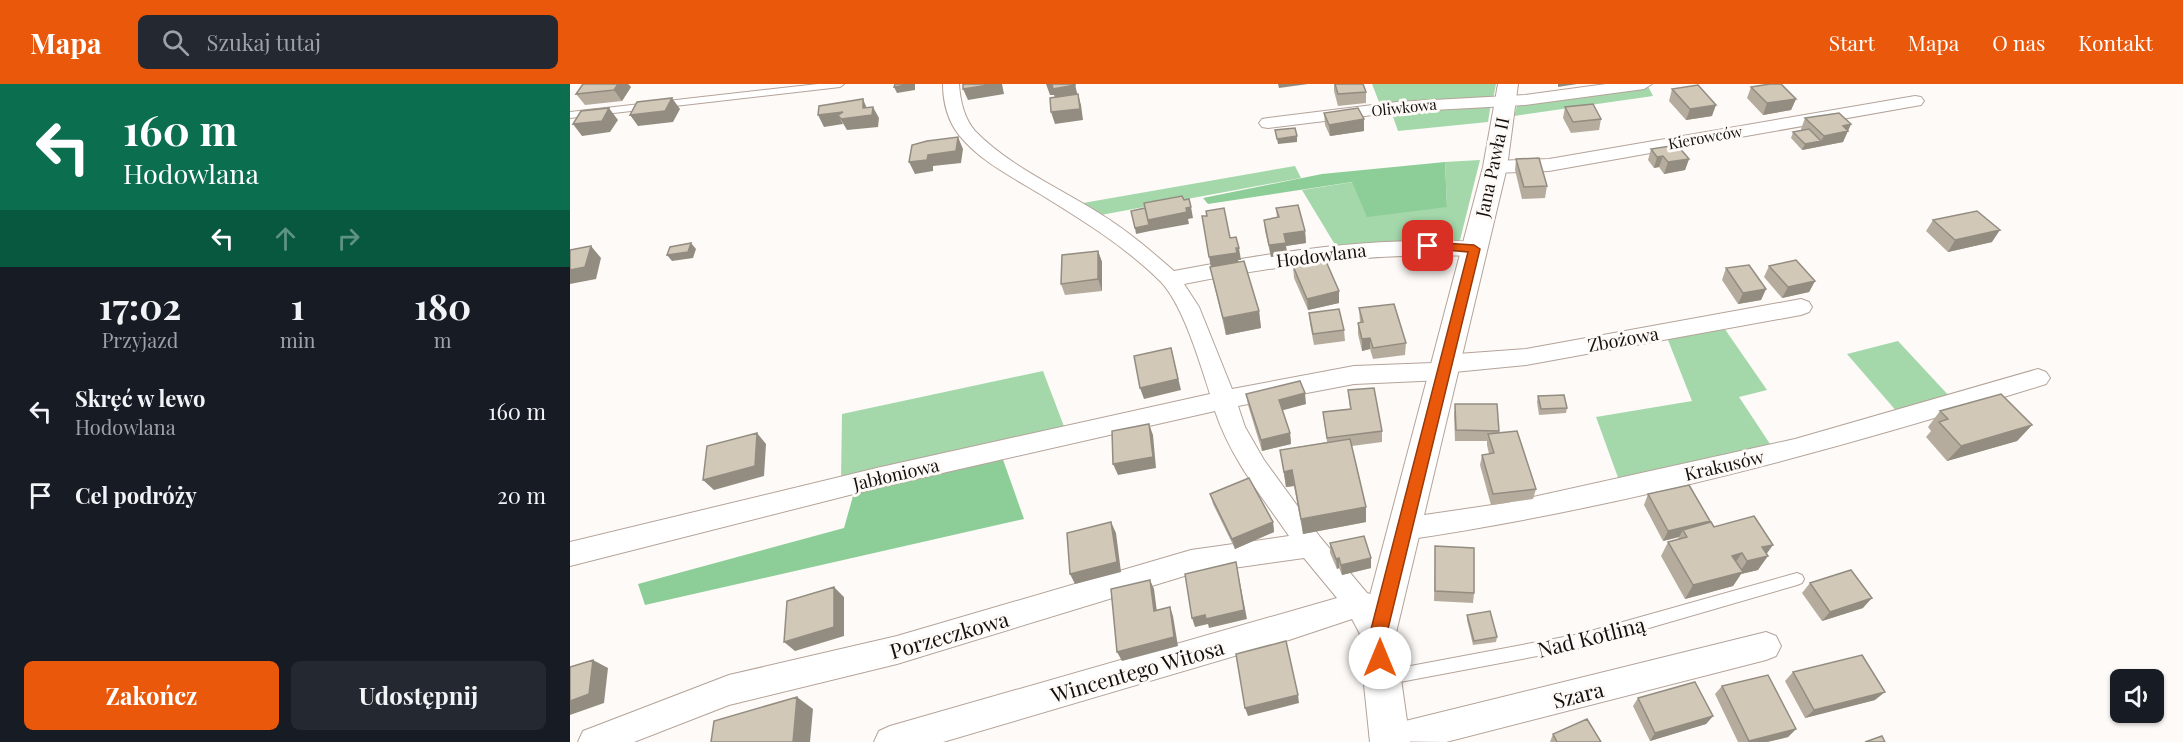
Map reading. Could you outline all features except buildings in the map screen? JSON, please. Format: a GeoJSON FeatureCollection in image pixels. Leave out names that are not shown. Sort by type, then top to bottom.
{"type":"FeatureCollection","features":[{"type":"Feature","properties":{"kind":"street"},"geometry":{"type":"LineString","coordinates":[[951,84],[952,103],[966,132],[999,161],[1096,220],[1134,247],[1170,279],[1188,307],[1213,367],[1233,429],[1255,467],[1310,545],[1373,617]]}},
{"type":"Feature","properties":{"kind":"street","name":"Oliwkowa"},"geometry":{"type":"LineString","coordinates":[[1268,123],[1506,92],[1525,100],[1644,84]]}},
{"type":"Feature","properties":{"kind":"street","name":"Jana Pawła II"},"geometry":{"type":"LineString","coordinates":[[1390,742],[1373,617],[1404,530],[1495,167],[1506,92]]}},
{"type":"Feature","properties":{"kind":"street","name":"Kierowców"},"geometry":{"type":"LineString","coordinates":[[1495,167],[1549,165],[1915,101]]}},
{"type":"Feature","properties":{"kind":"street","name":"Hodowlana"},"geometry":{"type":"LineString","coordinates":[[1170,279],[1276,259],[1370,249],[1428,246],[1474,249]]}},
{"type":"Feature","properties":{"kind":"street","name":"Zbożowa"},"geometry":{"type":"LineString","coordinates":[[1224,401],[1278,388],[1354,375],[1526,357],[1802,306]]}},
{"type":"Feature","properties":{"kind":"street","name":"Krakusów"},"geometry":{"type":"LineString","coordinates":[[1404,530],[1506,514],[1795,449],[2038,378]]}},
{"type":"Feature","properties":{"kind":"street","name":"Jabłoniowa"},"geometry":{"type":"LineString","coordinates":[[570,554],[881,477],[1224,401]]}},
{"type":"Feature","properties":{"kind":"street","name":"Porzeczkowa"},"geometry":{"type":"LineString","coordinates":[[594,742],[729,690],[897,650],[1191,562],[1310,545]]}},
{"type":"Feature","properties":{"kind":"street","name":"Wincentego Witosa"},"geometry":{"type":"LineString","coordinates":[[890,742],[1288,627],[1373,617]]}},
{"type":"Feature","properties":{"kind":"street","name":"Szara"},"geometry":{"type":"LineString","coordinates":[[1390,742],[1766,646]]}},
{"type":"Feature","properties":{"kind":"lane"},"geometry":{"type":"LineString","coordinates":[[570,115],[840,84]]}},
{"type":"Feature","properties":{"kind":"lane","name":"Nad Kotliną"},"geometry":{"type":"LineString","coordinates":[[1382,679],[1580,641],[1797,579]]}},
{"type":"Feature","properties":{"kind":"green space"},"geometry":{"type":"Polygon","coordinates":[[[1372,84],[1496,84],[1493,99],[1381,107],[1372,84]]]}},
{"type":"Feature","properties":{"kind":"green space"},"geometry":{"type":"Polygon","coordinates":[[[1648,86],[1653,96],[1514,116],[1517,106],[1522,103],[1648,86]]]}},
{"type":"Feature","properties":{"kind":"green space"},"geometry":{"type":"Polygon","coordinates":[[[1491,103],[1488,122],[1398,131],[1391,111],[1491,103]]]}},
{"type":"Feature","properties":{"kind":"green space"},"geometry":{"type":"Polygon","coordinates":[[[1480,160],[1460,240],[1456,242],[1337,248],[1302,190],[1353,182],[1447,207],[1445,162],[1480,160]]]}},
{"type":"Feature","properties":{"kind":"green space"},"geometry":{"type":"Polygon","coordinates":[[[1445,162],[1447,207],[1367,217],[1352,182],[1208,204],[1203,198],[1322,174],[1445,162]]]}},
{"type":"Feature","properties":{"kind":"green space"},"geometry":{"type":"Polygon","coordinates":[[[1295,166],[1301,178],[1101,215],[1083,203],[1295,166]]]}},
{"type":"Feature","properties":{"kind":"green space"},"geometry":{"type":"Polygon","coordinates":[[[1722,325],[1767,390],[1739,397],[1772,447],[1620,483],[1596,417],[1692,401],[1666,335],[1722,325]]]}},
{"type":"Feature","properties":{"kind":"green space"},"geometry":{"type":"Polygon","coordinates":[[[1898,341],[1951,398],[1898,413],[1847,354],[1898,341]]]}},
{"type":"Feature","properties":{"kind":"green space"},"geometry":{"type":"Polygon","coordinates":[[[1043,371],[1065,429],[841,480],[842,414],[1043,371]]]}},
{"type":"Feature","properties":{"kind":"green space"},"geometry":{"type":"Polygon","coordinates":[[[1001,454],[1024,519],[645,605],[638,584],[844,528],[855,489],[1001,454]]]}},
{"type":"Feature","properties":{"kind":"route"},"geometry":{"type":"LineString","coordinates":[[1380,658],[1377,637],[1474,249],[1428,246]]}}]}
